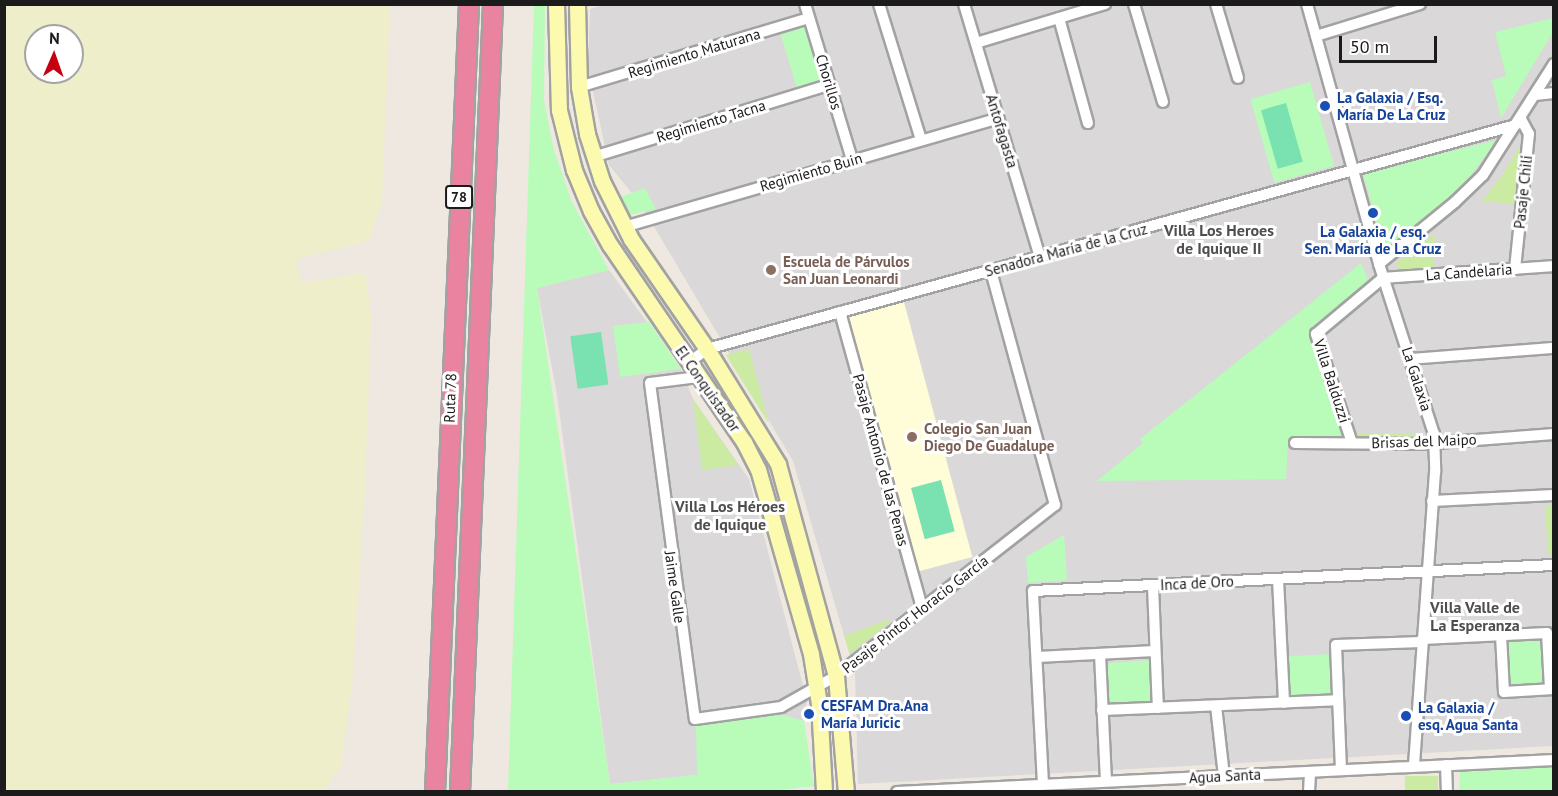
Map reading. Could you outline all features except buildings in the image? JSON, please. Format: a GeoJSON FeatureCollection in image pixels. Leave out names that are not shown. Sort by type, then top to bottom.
{"type":"FeatureCollection","features":[{"type":"Feature","properties":{"kind":"highway","name":"Ruta 78"},"geometry":{"type":"LineString","coordinates":[[435,792],[467,37],[466,4]]}},
{"type":"Feature","properties":{"kind":"highway","name":"Ruta 78"},"geometry":{"type":"LineString","coordinates":[[460,792],[493,4]]}},
{"type":"Feature","properties":{"kind":"highway"},"geometry":{"type":"LineString","coordinates":[[489,91],[501,4]]}},
{"type":"Feature","properties":{"kind":"main road","name":"El Conquistador"},"geometry":{"type":"LineString","coordinates":[[578,4],[579,87],[593,157],[624,227],[707,349],[778,464],[836,676],[846,792]]}},
{"type":"Feature","properties":{"kind":"main road","name":"El Conquistador"},"geometry":{"type":"LineString","coordinates":[[558,5],[555,87],[574,170],[610,245],[688,363],[744,442],[758,469],[817,685],[824,792]]}},
{"type":"Feature","properties":{"kind":"street","name":"Chorillos"},"geometry":{"type":"LineString","coordinates":[[805,4],[852,160]]}},
{"type":"Feature","properties":{"kind":"street"},"geometry":{"type":"LineString","coordinates":[[879,4],[921,140]]}},
{"type":"Feature","properties":{"kind":"street","name":"Antofagasta"},"geometry":{"type":"LineString","coordinates":[[964,4],[1040,257]]}},
{"type":"Feature","properties":{"kind":"street"},"geometry":{"type":"LineString","coordinates":[[976,43],[1104,4]]}},
{"type":"Feature","properties":{"kind":"street"},"geometry":{"type":"LineString","coordinates":[[1134,4],[1163,102]]}},
{"type":"Feature","properties":{"kind":"street"},"geometry":{"type":"LineString","coordinates":[[1216,4],[1238,78]]}},
{"type":"Feature","properties":{"kind":"street","name":"La Galaxia"},"geometry":{"type":"LineString","coordinates":[[1307,4],[1383,278],[1435,443],[1414,766]]}},
{"type":"Feature","properties":{"kind":"street"},"geometry":{"type":"LineString","coordinates":[[1316,36],[1396,8],[1420,4]]}},
{"type":"Feature","properties":{"kind":"street","name":"Regimiento Maturana"},"geometry":{"type":"LineString","coordinates":[[579,87],[809,18]]}},
{"type":"Feature","properties":{"kind":"street"},"geometry":{"type":"LineString","coordinates":[[1059,18],[1088,123]]}},
{"type":"Feature","properties":{"kind":"street"},"geometry":{"type":"LineString","coordinates":[[1379,264],[1470,188],[1519,122],[1554,64]]}},
{"type":"Feature","properties":{"kind":"street","name":"Regimiento Tacna"},"geometry":{"type":"LineString","coordinates":[[593,157],[829,85]]}},
{"type":"Feature","properties":{"kind":"street"},"geometry":{"type":"LineString","coordinates":[[1535,94],[1554,93]]}},
{"type":"Feature","properties":{"kind":"street","name":"Regimiento Buin"},"geometry":{"type":"LineString","coordinates":[[624,227],[998,118]]}},
{"type":"Feature","properties":{"kind":"street","name":"Senadora María de la Cruz"},"geometry":{"type":"LineString","coordinates":[[688,363],[707,349],[1353,171],[1519,122]]}},
{"type":"Feature","properties":{"kind":"street","name":"Pasaje Chili"},"geometry":{"type":"LineString","coordinates":[[1515,269],[1529,130],[1519,122]]}},
{"type":"Feature","properties":{"kind":"street","name":"La Candelaria"},"geometry":{"type":"LineString","coordinates":[[1383,278],[1554,266]]}},
{"type":"Feature","properties":{"kind":"street","name":"Pasaje Pintor Horacio García"},"geometry":{"type":"LineString","coordinates":[[695,719],[781,707],[836,676],[1055,505],[991,271]]}},
{"type":"Feature","properties":{"kind":"street","name":"Villa Balduzzi"},"geometry":{"type":"LineString","coordinates":[[1352,443],[1316,334],[1383,278]]}},
{"type":"Feature","properties":{"kind":"street","name":"Pasaje Antonio de las Penas"},"geometry":{"type":"LineString","coordinates":[[840,312],[922,608]]}},
{"type":"Feature","properties":{"kind":"street"},"geometry":{"type":"LineString","coordinates":[[1410,359],[1554,348]]}},
{"type":"Feature","properties":{"kind":"street","name":"Jaime Galle"},"geometry":{"type":"LineString","coordinates":[[695,719],[650,382],[698,377]]}},
{"type":"Feature","properties":{"kind":"street","name":"Brisas del Maipo"},"geometry":{"type":"LineString","coordinates":[[1295,443],[1435,443],[1554,434]]}},
{"type":"Feature","properties":{"kind":"street"},"geometry":{"type":"LineString","coordinates":[[1432,501],[1554,495]]}},
{"type":"Feature","properties":{"kind":"street","name":"Inca de Oro"},"geometry":{"type":"LineString","coordinates":[[1043,784],[1033,591],[1554,565]]}},
{"type":"Feature","properties":{"kind":"street"},"geometry":{"type":"LineString","coordinates":[[1278,579],[1284,703]]}},
{"type":"Feature","properties":{"kind":"street"},"geometry":{"type":"LineString","coordinates":[[1153,586],[1158,708]]}},
{"type":"Feature","properties":{"kind":"street"},"geometry":{"type":"LineString","coordinates":[[1341,770],[1336,645],[1501,635],[1548,633],[1552,689],[1504,692],[1501,635]]}},
{"type":"Feature","properties":{"kind":"street"},"geometry":{"type":"LineString","coordinates":[[1037,657],[1155,651]]}},
{"type":"Feature","properties":{"kind":"street"},"geometry":{"type":"LineString","coordinates":[[1100,654],[1106,781]]}},
{"type":"Feature","properties":{"kind":"street"},"geometry":{"type":"LineString","coordinates":[[1102,710],[1338,700]]}},
{"type":"Feature","properties":{"kind":"street"},"geometry":{"type":"LineString","coordinates":[[1216,706],[1224,776]]}},
{"type":"Feature","properties":{"kind":"street","name":"Agua Santa"},"geometry":{"type":"LineString","coordinates":[[897,792],[1554,760]]}},
{"type":"Feature","properties":{"kind":"street"},"geometry":{"type":"LineString","coordinates":[[1446,765],[1447,792]]}},
{"type":"Feature","properties":{"kind":"street"},"geometry":{"type":"LineString","coordinates":[[1309,792],[1310,772]]}},
{"type":"Feature","properties":{"kind":"shaded area"},"geometry":{"type":"Polygon","coordinates":[[[606,4],[1553,5],[1553,746],[858,784],[855,673],[793,461],[640,203],[609,165],[588,69],[590,9],[606,4]]]}},
{"type":"Feature","properties":{"kind":"shaded area"},"geometry":{"type":"Polygon","coordinates":[[[609,270],[681,369],[693,399],[749,479],[807,701],[804,721],[782,715],[697,775],[610,784],[557,395],[537,288],[609,270]]]}},
{"type":"Feature","properties":{"kind":"shaded area","name":"Colegio San Juan Diego De Guadalupe"},"geometry":{"type":"Polygon","coordinates":[[[904,302],[972,557],[917,572],[849,317],[904,302]]]}},
{"type":"Feature","properties":{"kind":"green space"},"geometry":{"type":"Polygon","coordinates":[[[5,4],[390,5],[382,202],[369,241],[296,259],[301,283],[361,273],[366,275],[371,317],[365,488],[352,685],[341,766],[324,791],[5,791],[5,4]]]}},
{"type":"Feature","properties":{"kind":"green space"},"geometry":{"type":"Polygon","coordinates":[[[534,5],[545,5],[544,101],[554,150],[572,202],[609,270],[537,288],[610,784],[697,775],[696,724],[782,715],[804,721],[814,786],[759,792],[508,791],[534,5]]]}},
{"type":"Feature","properties":{"kind":"green space"},"geometry":{"type":"Polygon","coordinates":[[[1553,18],[1553,32],[1501,118],[1492,80],[1506,76],[1495,32],[1553,18]]]}},
{"type":"Feature","properties":{"kind":"green space"},"geometry":{"type":"Polygon","coordinates":[[[806,25],[823,81],[797,89],[780,33],[806,25]]]}},
{"type":"Feature","properties":{"kind":"green space"},"geometry":{"type":"Polygon","coordinates":[[[1310,82],[1334,166],[1274,183],[1250,99],[1310,82]]]}},
{"type":"Feature","properties":{"kind":"green space"},"geometry":{"type":"Polygon","coordinates":[[[1286,103],[1303,162],[1278,169],[1261,110],[1286,103]]]}},
{"type":"Feature","properties":{"kind":"green space"},"geometry":{"type":"Polygon","coordinates":[[[1497,140],[1461,189],[1384,250],[1363,173],[1497,140]]]}},
{"type":"Feature","properties":{"kind":"green space"},"geometry":{"type":"Polygon","coordinates":[[[1521,144],[1516,204],[1482,201],[1501,177],[1521,144]]]}},
{"type":"Feature","properties":{"kind":"green space"},"geometry":{"type":"Polygon","coordinates":[[[645,188],[656,209],[629,215],[620,197],[645,188]]]}},
{"type":"Feature","properties":{"kind":"green space"},"geometry":{"type":"Polygon","coordinates":[[[1435,234],[1433,270],[1398,269],[1396,263],[1435,234]]]}},
{"type":"Feature","properties":{"kind":"green space"},"geometry":{"type":"Polygon","coordinates":[[[1361,263],[1370,285],[1312,332],[1346,441],[1288,441],[1286,479],[1097,481],[1143,443],[1140,439],[1361,263]]]}},
{"type":"Feature","properties":{"kind":"green space"},"geometry":{"type":"Polygon","coordinates":[[[649,322],[681,369],[620,377],[613,326],[649,322]]]}},
{"type":"Feature","properties":{"kind":"green space"},"geometry":{"type":"Polygon","coordinates":[[[601,332],[608,384],[578,389],[570,336],[601,332]]]}},
{"type":"Feature","properties":{"kind":"green space"},"geometry":{"type":"Polygon","coordinates":[[[749,349],[769,424],[726,355],[749,349]]]}},
{"type":"Feature","properties":{"kind":"green space"},"geometry":{"type":"Polygon","coordinates":[[[693,399],[738,465],[702,470],[693,399]]]}},
{"type":"Feature","properties":{"kind":"green space"},"geometry":{"type":"Polygon","coordinates":[[[1414,433],[1416,440],[1355,440],[1354,434],[1414,433]]]}},
{"type":"Feature","properties":{"kind":"green space"},"geometry":{"type":"Polygon","coordinates":[[[941,480],[955,531],[925,539],[911,488],[941,480]]]}},
{"type":"Feature","properties":{"kind":"green space"},"geometry":{"type":"Polygon","coordinates":[[[1545,506],[1553,506],[1553,553],[1548,554],[1545,506]]]}},
{"type":"Feature","properties":{"kind":"green space"},"geometry":{"type":"Polygon","coordinates":[[[1064,535],[1067,580],[1028,583],[1026,557],[1064,535]]]}},
{"type":"Feature","properties":{"kind":"green space"},"geometry":{"type":"Polygon","coordinates":[[[889,619],[890,622],[850,654],[844,636],[889,619]]]}},
{"type":"Feature","properties":{"kind":"green space"},"geometry":{"type":"Polygon","coordinates":[[[1543,639],[1545,683],[1507,685],[1505,641],[1543,639]]]}},
{"type":"Feature","properties":{"kind":"green space"},"geometry":{"type":"Polygon","coordinates":[[[1331,654],[1333,697],[1288,699],[1286,656],[1331,654]]]}},
{"type":"Feature","properties":{"kind":"green space"},"geometry":{"type":"Polygon","coordinates":[[[1151,660],[1154,703],[1109,706],[1106,663],[1151,660]]]}},
{"type":"Feature","properties":{"kind":"green space"},"geometry":{"type":"Polygon","coordinates":[[[1553,767],[1553,791],[1459,791],[1460,772],[1553,767]]]}},
{"type":"Feature","properties":{"kind":"green space"},"geometry":{"type":"Polygon","coordinates":[[[1405,776],[1438,776],[1438,791],[1405,791],[1405,776]]]}},
{"type":"Feature","properties":{"kind":"place","name":"La Galaxia / Esq. María De La Cruz"},"geometry":{"type":"Point","coordinates":[1325,106]}},
{"type":"Feature","properties":{"kind":"place","name":"La Galaxia / esq. Sen. María de La Cruz"},"geometry":{"type":"Point","coordinates":[1373,213]}},
{"type":"Feature","properties":{"kind":"place","name":"Escuela de Párvulos San Juan Leonardi"},"geometry":{"type":"Point","coordinates":[771,270]}},
{"type":"Feature","properties":{"kind":"place","name":"Colegio San Juan Diego De Guadalupe"},"geometry":{"type":"Point","coordinates":[912,437]}},
{"type":"Feature","properties":{"kind":"place","name":"CESFAM Dra.Ana María Juricic"},"geometry":{"type":"Point","coordinates":[809,714]}},
{"type":"Feature","properties":{"kind":"place","name":"La Galaxia / esq. Agua Santa"},"geometry":{"type":"Point","coordinates":[1406,716]}},
{"type":"Feature","properties":{"kind":"district","name":"Villa Los Heroes de Iquique II"},"geometry":{"type":"Point","coordinates":[1219,239]}},
{"type":"Feature","properties":{"kind":"district","name":"Villa Los Héroes de Iquique"},"geometry":{"type":"Point","coordinates":[730,515]}},
{"type":"Feature","properties":{"kind":"district","name":"Villa Valle de La Esperanza"},"geometry":{"type":"Point","coordinates":[1475,616]}}]}
